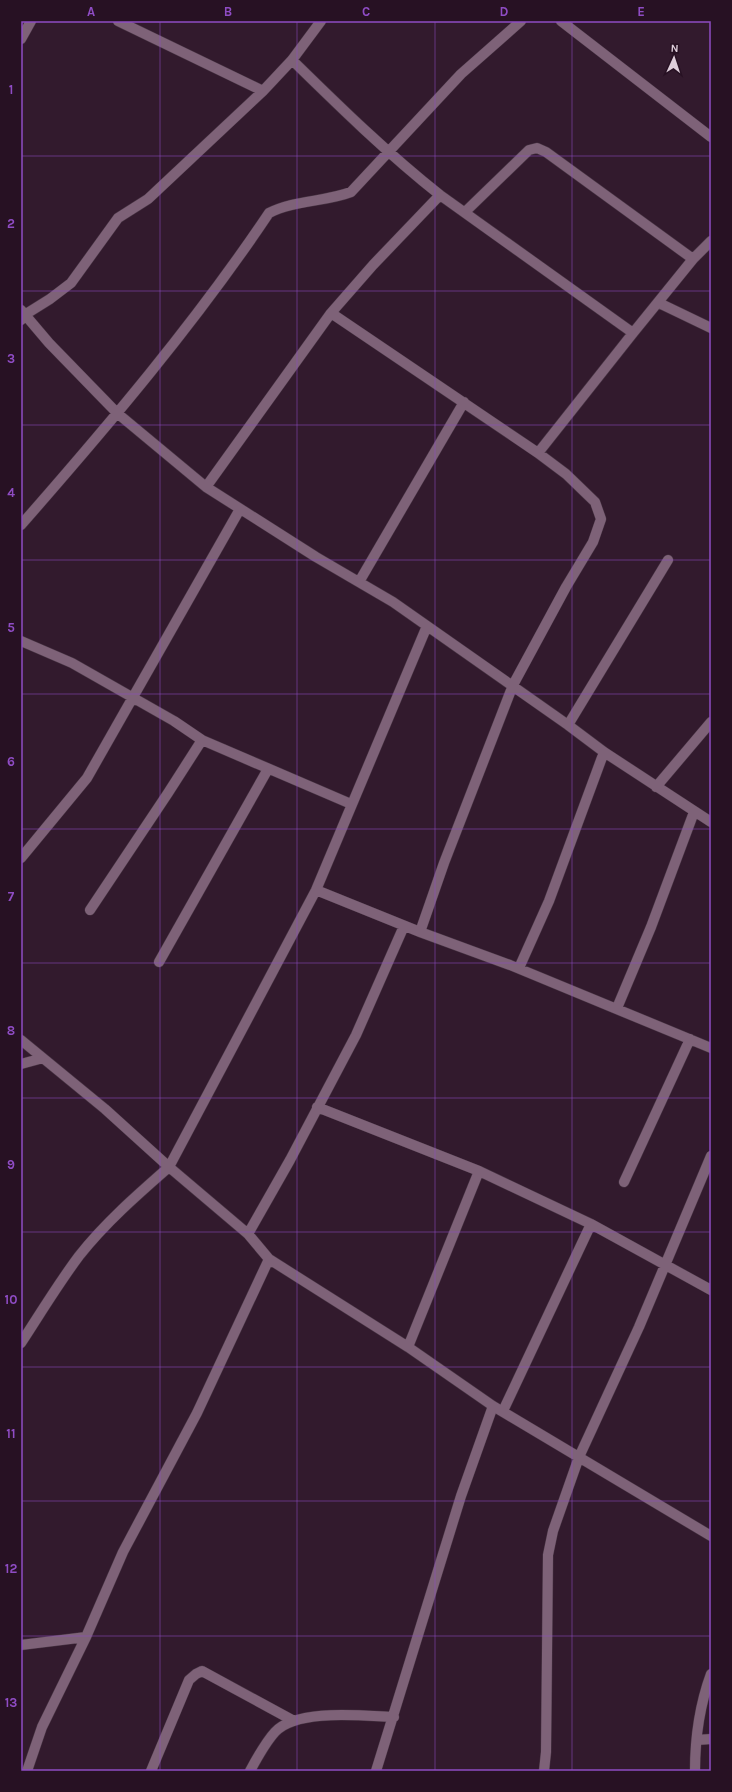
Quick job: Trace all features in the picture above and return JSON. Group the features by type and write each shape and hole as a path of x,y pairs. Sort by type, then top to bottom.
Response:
{"street":[{"path":"21,39 31,21"},
{"path":"118,21 263,91"},
{"path":"321,21 292,60 263,91 148,199 118,218 71,283 50,299 23,315 117,413 206,487 393,602 513,685 604,752 711,822"},
{"path":"21,525 117,413 208,299 269,214 282,207 341,196 351,192 461,74 521,21"},
{"path":"561,21 711,137"},
{"path":"292,60 388,152 440,195 633,333"},
{"path":"465,212 529,150 537,148 546,152 693,259"},
{"path":"206,487 331,313 373,265 440,195"},
{"path":"538,453 693,259 711,241"},
{"path":"659,303 711,328"},
{"path":"331,313 464,402 566,474 595,502 601,519 593,542 566,587 513,685 447,856 420,932"},
{"path":"359,582 464,402"},
{"path":"21,858 87,778 240,509"},
{"path":"568,725 668,560"},
{"path":"21,1343 80,1255 130,1201 169,1167 316,890 427,626"},
{"path":"21,641 72,663 133,697 202,740 352,804"},
{"path":"656,787 711,722"},
{"path":"90,910 168,794 202,740"},
{"path":"519,968 549,901 604,752"},
{"path":"159,962 268,769"},
{"path":"617,1008 651,927 694,812"},
{"path":"316,890 404,926 519,968 711,1048"},
{"path":"248,1234 356,1035 404,926"},
{"path":"624,1182 690,1039"},
{"path":"21,1040 105,1109 169,1167 248,1234 270,1259 408,1347 493,1406 711,1536"},
{"path":"21,1064 43,1058"},
{"path":"317,1107 479,1171 591,1224 711,1290"},
{"path":"544,1771 546,1752 548,1555 553,1531 579,1457 639,1327 664,1263 711,1156"},
{"path":"408,1347 479,1171"},
{"path":"503,1411 591,1224"},
{"path":"27,1771 42,1727 86,1636 123,1552 197,1413 270,1259"},
{"path":"376,1771 394,1717 461,1496 493,1406"},
{"path":"21,1645 86,1636"},
{"path":"151,1771 189,1680 202,1671 294,1721"},
{"path":"695,1771 697,1740 702,1705 711,1674"},
{"path":"250,1771 276,1730 294,1721 313,1716 336,1714 394,1717"},
{"path":"697,1740 711,1739"}]}
